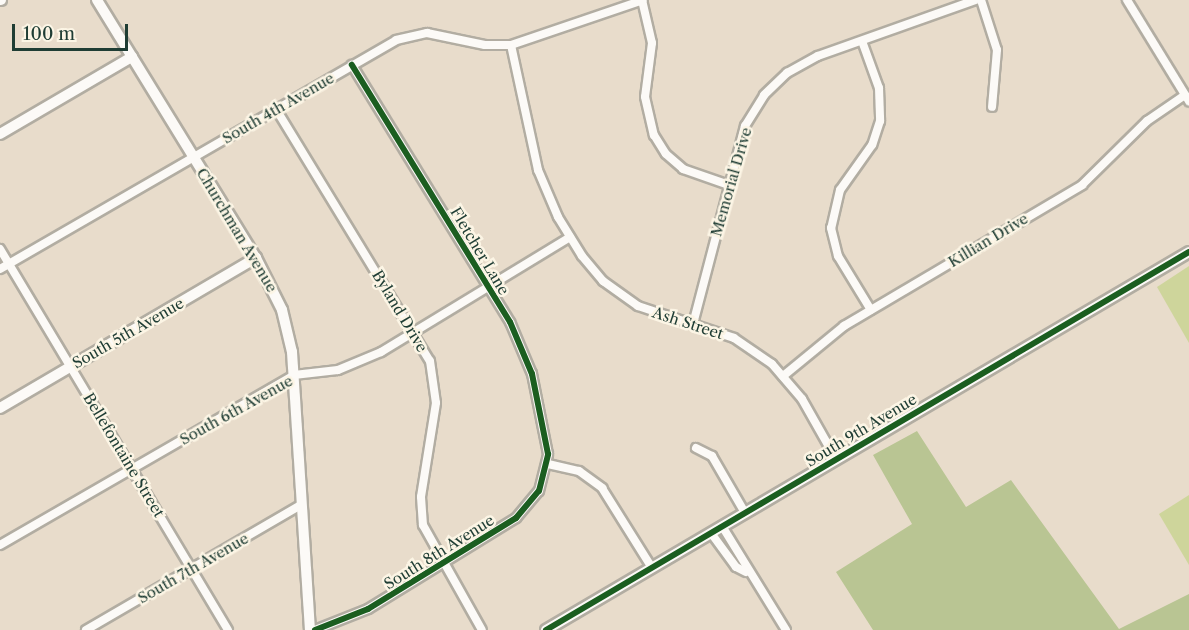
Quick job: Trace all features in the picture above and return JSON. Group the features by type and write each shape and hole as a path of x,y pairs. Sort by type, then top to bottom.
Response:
{"street":[{"name":"Churchman Avenue","path":"97,0 256,258 285,316 294,375 310,630"},
{"path":"642,0 651,43 646,108 654,135 666,153 683,169 729,185"},
{"name":"South 4th Avenue","path":"0,269 396,40 420,33 484,45 511,45 642,0"},
{"name":"Memorial Drive","path":"693,324 746,126 764,95 795,68 975,0"},
{"path":"981,0 997,50 992,107"},
{"path":"1127,0 1187,98"},
{"path":"862,41 879,88 881,118 872,145 840,190 831,228 838,256 871,310"},
{"name":"Ash Street","path":"511,45 533,157 548,197 570,237 596,273 617,292 645,309 693,324 753,349 783,376 802,399 836,459"},
{"path":"0,134 132,57"},
{"name":"Fletcher Lane","path":"352,65 510,322 532,374 548,446 548,464"},
{"name":"Killian Drive","path":"783,376 820,343 871,310 1082,185 1146,121 1187,98"},
{"name":"Byland Drive","path":"276,109 430,361 436,392 421,511 426,535 482,630"},
{"name":"South 6th Avenue","path":"0,545 294,375 352,366 414,332 570,237"},
{"name":"Bellefontaine Street","path":"0,249 228,630"},
{"name":"South 9th Avenue","path":"546,630 1189,252"},
{"name":"South 5th Avenue","path":"0,408 256,258"},
{"path":"696,448 711,456 745,513"},
{"path":"548,464 579,471 602,488 652,568"},
{"name":"South 8th Avenue","path":"315,630 368,609 524,511 539,491 548,464"},
{"name":"South 7th Avenue","path":"86,630 301,505"},
{"path":"722,526 748,572 786,630"},
{"path":"711,533 736,567 748,572"}],"green space":[{"path":"1189,266 1189,343 1157,287"},
{"path":"917,431 966,507 1011,480 1119,629 1189,594 1189,630 873,630 836,572 912,524 873,455"},
{"path":"1189,495 1189,565 1159,514"}],"cycle path":[{"path":"315,630 368,609 516,518 539,491 548,454 532,374 510,322 352,65"},
{"path":"546,630 1189,252"}]}
